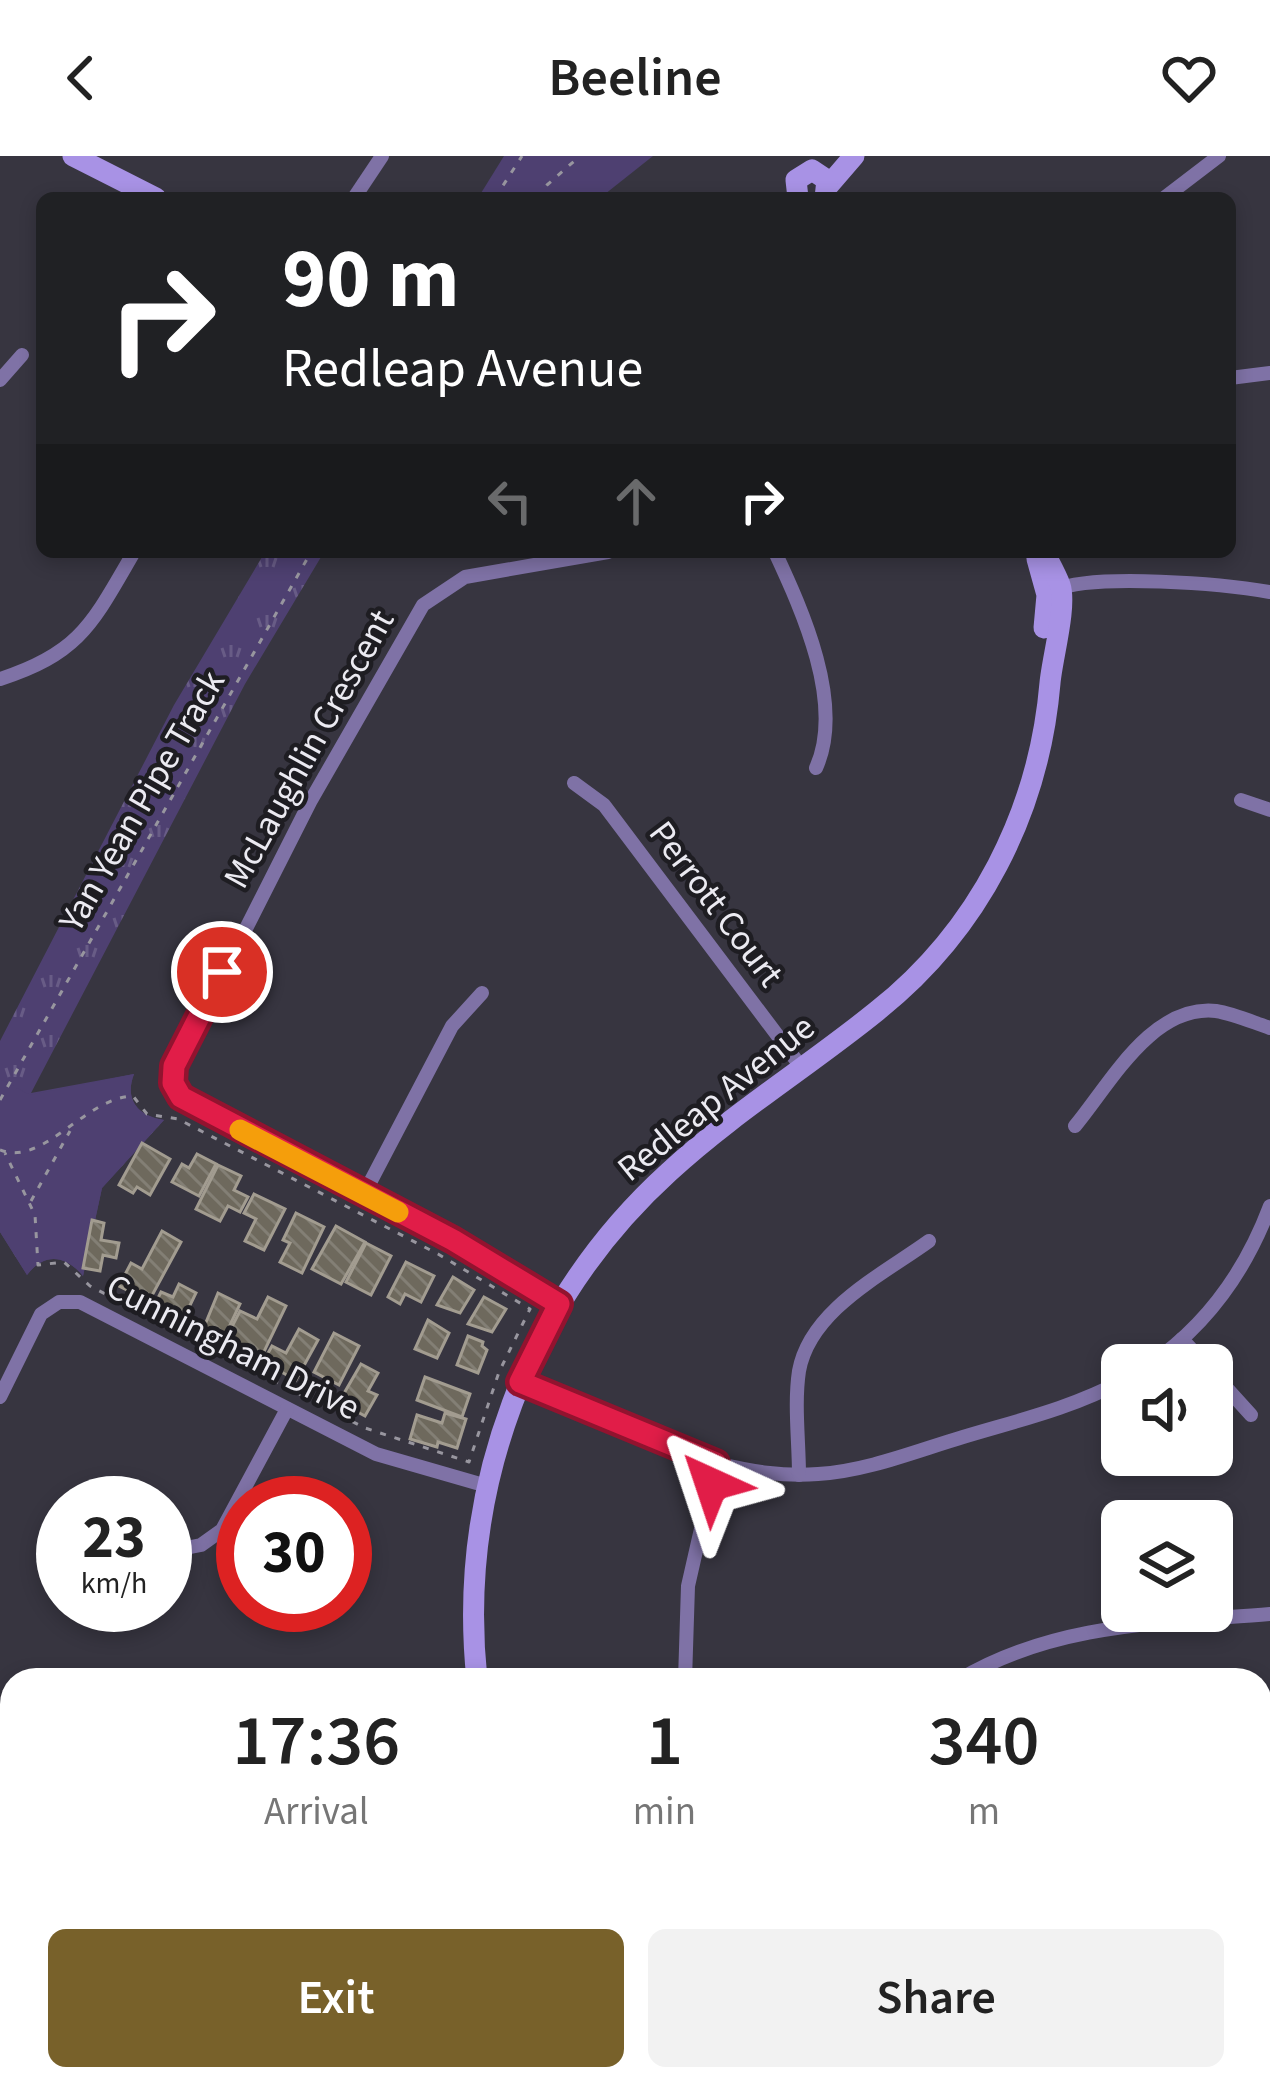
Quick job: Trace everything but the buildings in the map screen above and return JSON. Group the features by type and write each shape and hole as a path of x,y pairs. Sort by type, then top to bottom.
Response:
{"street":[{"path":"74,156 144,192"},
{"path":"358,192 382,156"},
{"path":"826,189 841,156"},
{"path":"826,189 854,156"},
{"path":"1172,192 1219,156"},
{"path":"793,192 802,172 826,189"},
{"path":"0,380 22,355"},
{"path":"1236,378 1270,373"},
{"path":"0,680 48,662 78,639 130,558"},
{"name":"McLaughlin Crescent","path":"559,1304 469,1248 186,1102 173,1083 174,1066 310,802 423,605 465,577 574,558"},
{"path":"778,558 815,642 824,729 816,768"},
{"name":"Redleap Avenue","path":"477,1668 475,1570 487,1486 520,1382 559,1304 611,1232 668,1173 903,990 944,946 987,886 1020,819 1042,744 1051,670 1045,638 1056,592 1042,558"},
{"path":"1056,592 1116,584 1180,583 1270,592"},
{"name":"Perrott Court","path":"574,783 604,805 802,1068"},
{"path":"1241,800 1270,810"},
{"path":"364,1195 452,1026 482,993"},
{"path":"1075,1126 1141,1045 1170,1020 1214,1011 1270,1028"},
{"path":"1176,1344 1236,1276 1270,1206"},
{"path":"799,1475 798,1382 811,1338 828,1316 929,1241"},
{"name":"Cunningham Drive","path":"0,1397 41,1314 50,1306 70,1301 85,1304 376,1454 487,1486"},
{"path":"1183,1339 1187,1344"},
{"path":"520,1382 716,1463 799,1475 885,1461 1101,1392"},
{"path":"1233,1395 1251,1415"},
{"path":"192,1547 222,1529 287,1409"},
{"path":"685,1668 688,1586 716,1463"},
{"path":"982,1668 1069,1635 1270,1614"}],"path":[{"path":"499,192 522,156"},
{"path":"542,192 580,156"},
{"name":"Yan Yean Pipe Track","path":"0,1099 308,558"},
{"path":"30,1202 71,1128 91,1108 133,1096 147,1114 178,1119 438,1254 530,1309 499,1372 469,1462 364,1428 90,1286 64,1262 38,1265 35,1215 2,1152 22,1152 71,1128"}],"green space":[{"path":"504,156 653,156 608,192 482,192"},
{"path":"261,558 320,558 245,684 31,1093 134,1074 132,1099 140,1111 164,1120 102,1188 83,1276 55,1259 41,1262 27,1275 0,1232 0,1041 174,705"},
{"path":"134,1074 132,1099 140,1111 164,1120 102,1188 83,1276 55,1259 41,1262 27,1275 0,1232 0,1079 30,1095"}],"slow traffic":[{"path":"240,1130 398,1212"}],"route":[{"path":"222,972 174,1066 173,1083 181,1097 453,1240 559,1304 520,1382 716,1463 711,1484"}]}
